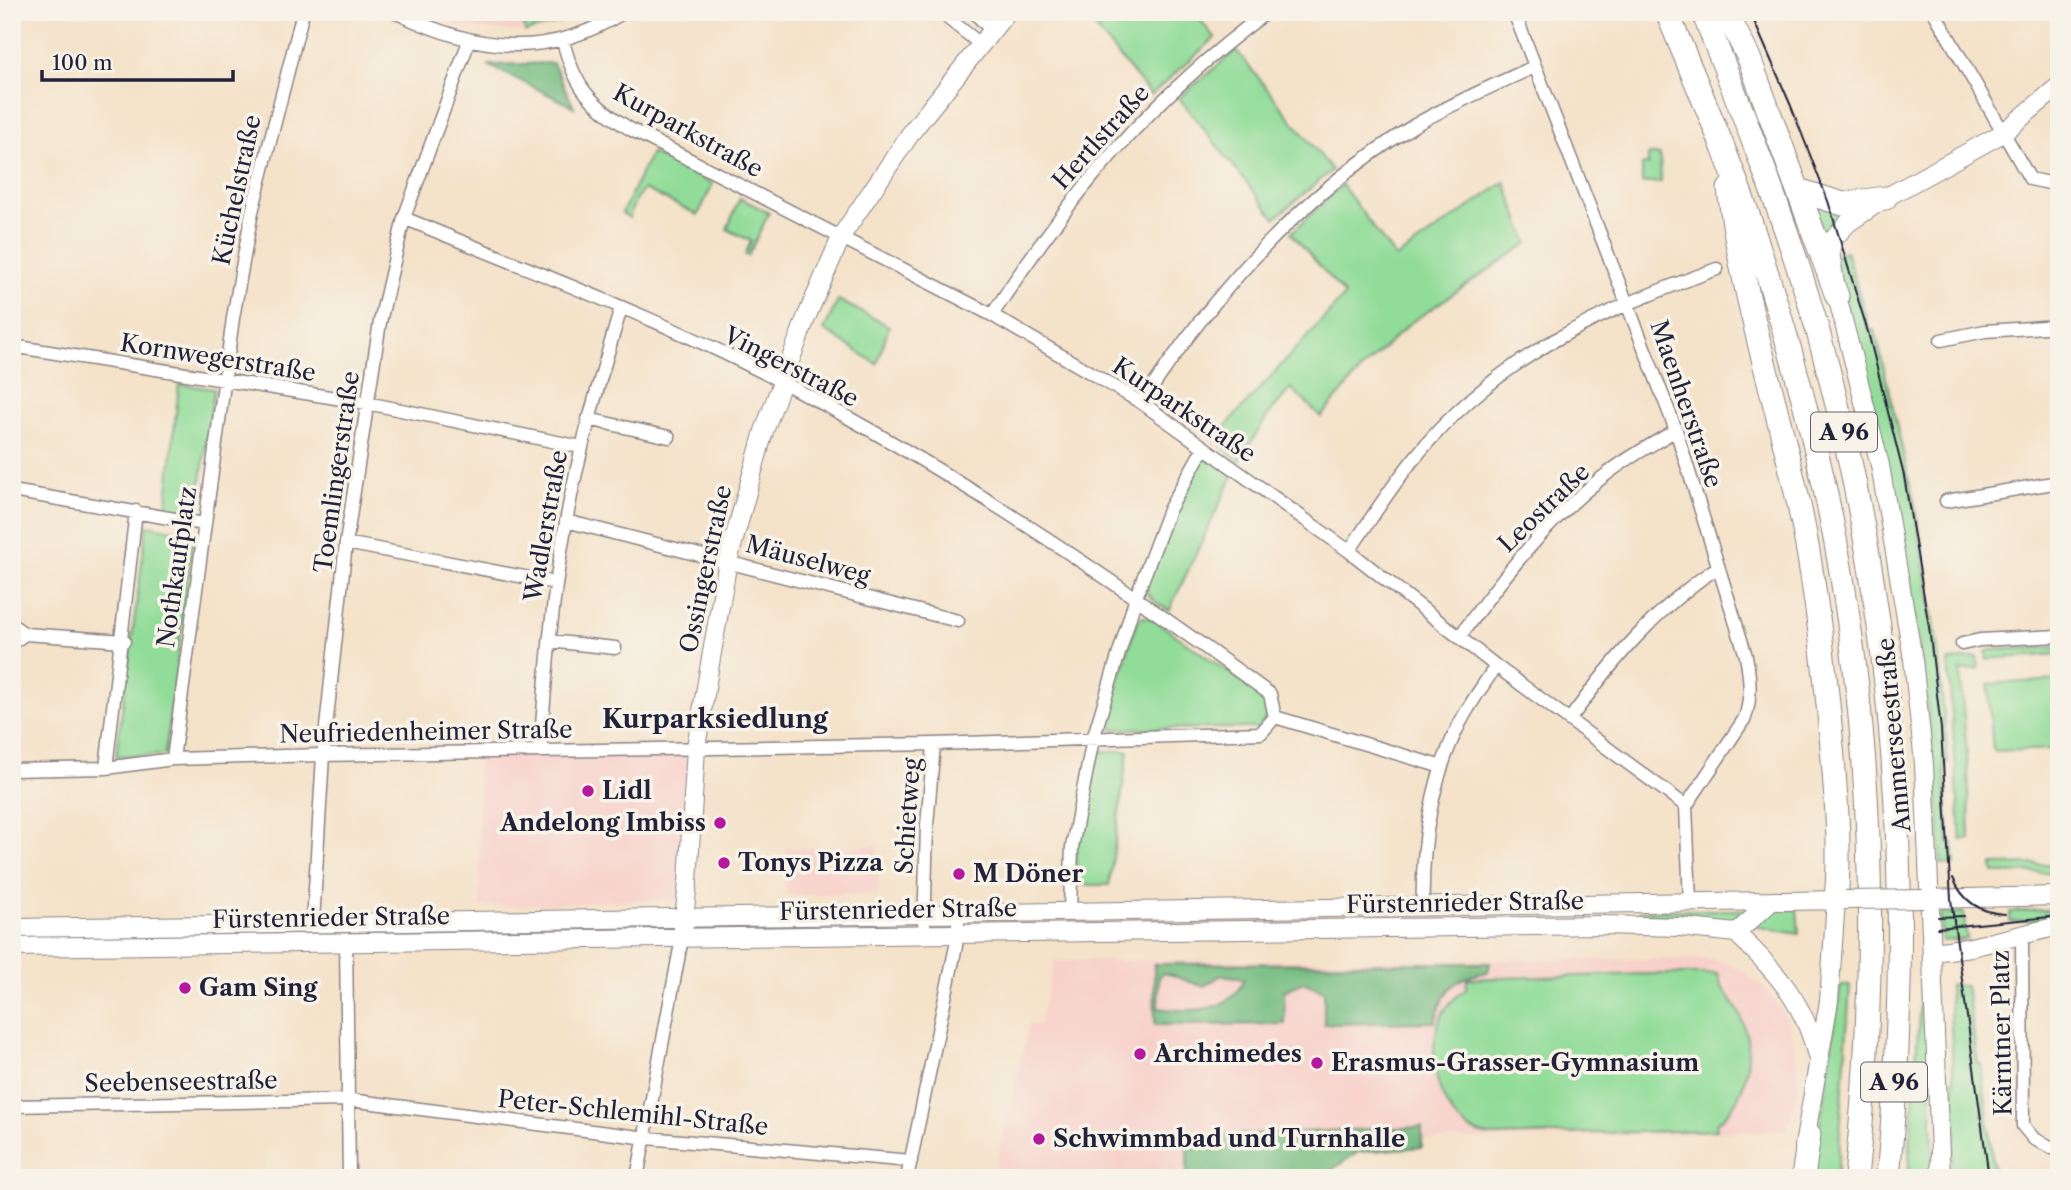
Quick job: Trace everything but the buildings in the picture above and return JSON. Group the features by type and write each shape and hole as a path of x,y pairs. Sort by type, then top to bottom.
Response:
{"highway":[{"name":"A 96","path":"1667,12 1755,233 1809,426 1829,509 1851,646 1866,801 1870,986 1856,1178"},
{"name":"A 96","path":"1703,12 1778,209 1816,326 1841,420 1868,550 1890,699 1900,871 1900,986 1888,1178"},
{"path":"1726,12 1749,58 1801,191 1837,296"},
{"path":"1724,154 1736,253 1799,507 1815,605 1828,700 1837,809 1840,900"},
{"path":"1801,191 1843,204 1885,198"},
{"path":"1803,1178 1808,1135"}],"main road":[{"name":"Ossingerstraße","path":"683,927 696,747 728,561 761,443 782,382 842,235 913,130 1007,12"},
{"path":"1885,198 2003,132 2059,86"},
{"name":"Ammerseestraße","path":"1885,198 1848,223 1833,239 1830,265 1877,453 1902,581 1924,764 1927,899 1933,952 1941,1178"},
{"name":"Fürstenrieder Straße","path":"12,947 346,943 959,912 2059,896"},
{"path":"1793,1178 1808,1135 1829,1001 1840,900"},
{"path":"1772,901 1736,933 1793,993 1809,1026 1819,1066"},
{"name":"Fürstenrieder Straße","path":"12,928 313,922 957,934 1601,925 1680,926 1736,933"},
{"path":"1933,952 2022,936 2059,926"}],"street":[{"name":"Küchelstraße","path":"225,380 252,212 303,12"},
{"path":"395,12 431,30 469,41 526,46 563,41 599,28 624,12"},
{"path":"940,12 985,37"},
{"path":"974,12 985,37"},
{"name":"Hertlstraße","path":"992,315 1061,213 1125,137 1210,55 1267,12"},
{"name":"Maenherstraße","path":"1514,12 1676,430 1746,656 1750,702 1738,732 1686,806"},
{"path":"1934,12 2030,178 2059,185"},
{"name":"Toemlingerstraße","path":"313,922 323,755 346,543 380,322 404,218 469,41"},
{"name":"Kurparkstraße","path":"563,41 569,67 582,91 602,111 630,129 842,235 992,315 1142,403 1349,551 1496,666 1686,806"},
{"path":"1142,403 1197,324 1250,262 1330,185 1413,126 1534,67"},
{"name":"Vingerstraße","path":"404,218 621,308 782,382 1005,509 1136,597 1270,694 1275,717"},
{"path":"1349,551 1417,455 1476,395 1518,362 1560,335 1628,301 1717,269"},
{"name":"Wadlerstraße","path":"540,751 549,641 566,521 588,419 621,308"},
{"path":"1941,340 1985,331 2059,326"},
{"name":"Kornwegerstraße","path":"12,346 367,403 581,447"},
{"name":"Nothkaufplatz","path":"173,759 225,380"},
{"path":"588,419 669,437"},
{"name":"Leostraße","path":"1460,636 1498,583 1547,527 1612,470 1676,430"},
{"path":"1070,911 1072,846 1093,739 1136,597 1169,510 1204,447"},
{"path":"1947,501 2059,482"},
{"path":"12,491 204,524"},
{"name":"Nothkaufplatz","path":"106,768 124,641 136,511"},
{"name":"Mäuselweg","path":"566,521 958,621"},
{"path":"346,543 556,583"},
{"path":"1570,719 1613,660 1637,633 1681,592 1718,568"},
{"path":"12,625 25,634 124,641"},
{"path":"12,643 25,634"},
{"path":"1962,644 1980,640 2059,636"},
{"path":"549,641 615,648"},
{"path":"1423,906 1427,831 1442,767 1461,721 1496,666"},
{"path":"1275,717 1442,767"},
{"name":"Neufriedenheimer Straße","path":"12,770 106,768 173,759 934,744 1261,733 1275,717"},
{"name":"Schietweg","path":"924,934 923,913 934,744"},
{"path":"1686,806 1690,902"},
{"path":"907,1178 957,934 959,912"},
{"path":"637,1178 683,927"},
{"name":"Kärntner Platz","path":"2022,936 2023,1126 2029,1136 2059,1151"},
{"path":"346,943 349,1178"},
{"name":"Peter-Schlemihl-Straße","path":"350,1100 646,1138 911,1161"},
{"name":"Seebenseestraße","path":"12,1106 350,1100"}],"shaded area":[{"path":"431,12 524,12 525,32 458,26"},
{"path":"690,750 681,899 480,907 478,754"},
{"path":"877,846 879,893 787,895 786,848"},
{"path":"1713,959 1738,968 1765,988 1783,1012 1793,1035 1799,1089 1787,1130 1362,1142 1312,1178 993,1178 1029,1024 1039,1025 1055,961"}],"green space":[{"path":"524,12 589,12 589,15 525,32"},
{"path":"1082,12 1194,12 1215,38 1151,95"},
{"path":"1236,50 1332,170 1275,218 1179,98"},
{"path":"553,63 574,107 488,65"},
{"path":"651,153 713,184 698,215 644,189 635,200 629,218 622,213"},
{"path":"1648,155 1660,155 1661,182 1642,183 1642,165 1648,165"},
{"path":"1505,182 1528,243 1409,324 1362,369 1321,417 1291,388 1268,415 1239,462 1214,439 1345,295 1291,233 1342,185 1396,258"},
{"path":"740,198 769,213 748,256 745,255 751,241 727,229"},
{"path":"1812,202 1838,207 1843,222 1825,239"},
{"path":"1846,251 1870,331 1875,330 1916,510 1938,650 1948,762 1944,763 1949,843 1953,843 1955,865 1941,864 1937,782 1934,782 1920,650 1910,586 1870,393 1835,266 1835,255"},
{"path":"838,300 889,326 877,364 824,330"},
{"path":"179,384 214,389 196,515 166,510"},
{"path":"1208,456 1234,473 1169,611 1149,596 1146,589 1147,579 1159,544 1179,503 1203,458"},
{"path":"147,525 194,534 165,755 116,756"},
{"path":"1142,617 1151,618 1264,697 1267,717 1258,728 1108,729 1107,718 1136,624"},
{"path":"2059,647 2059,654 1987,659 1986,652 1991,650"},
{"path":"1977,657 1979,669 1960,671 1968,768 1970,839 1961,840 1948,661"},
{"path":"2059,680 2059,749 1993,751 1988,684"},
{"path":"1128,751 1109,885 1078,885 1074,882 1077,847 1093,759 1098,753"},
{"path":"2059,864 2059,872 1994,873 1993,865"},
{"path":"1797,909 1799,934 1696,916 1640,917 1640,911"},
{"path":"2059,909 2059,919 2010,922 2010,912"},
{"path":"1963,912 1967,939 1942,941 1940,914"},
{"path":"1490,963 1488,972 1458,981 1446,993 1435,1022 1324,1024 1324,991 1303,982 1284,991 1285,1024 1155,1025 1154,964","holes":["1163,973 1204,986 1222,975 1244,978 1230,998 1208,1008 1158,1008 1159,977"]},
{"path":"1718,974 1722,986 1741,1017 1748,1045 1746,1074 1742,1089 1727,1113 1716,1123 1716,1130 1490,1136 1473,1131 1459,1121 1448,1106 1435,1070 1436,1033 1445,1009 1466,989 1467,979"},
{"path":"1927,984 1934,1178 1908,1178 1921,985"},
{"path":"1841,985 1850,986 1837,1178 1812,1178"},
{"path":"1949,985 1966,985 1978,1064 1981,1064 1995,1178 1950,1178 1956,1133"},
{"path":"1422,1127 1422,1147 1358,1152 1320,1178 1187,1178 1188,1137"}],"tram line":[{"path":"1750,12 1828,201 1868,332 1904,476 1929,627 1941,729 1951,899 1989,1178"},
{"path":"1953,878 1962,894 1973,905 2005,914"},
{"path":"1938,917 1964,916"},
{"path":"1937,928 2059,916"}],"place":[{"name":"Lidl","path":"588,791"},
{"name":"Andelong Imbiss","path":"720,823"},
{"name":"Tonys Pizza","path":"724,863"},
{"name":"M Döner","path":"959,874"},
{"name":"Gam Sing","path":"185,988"},
{"name":"Archimedes","path":"1140,1054"},
{"name":"Erasmus-Grasser-Gymnasium","path":"1317,1063"},
{"name":"Schwimmbad und Turnhalle","path":"1039,1139"}],"district":[{"name":"Kurparksiedlung","path":"715,719"}]}
